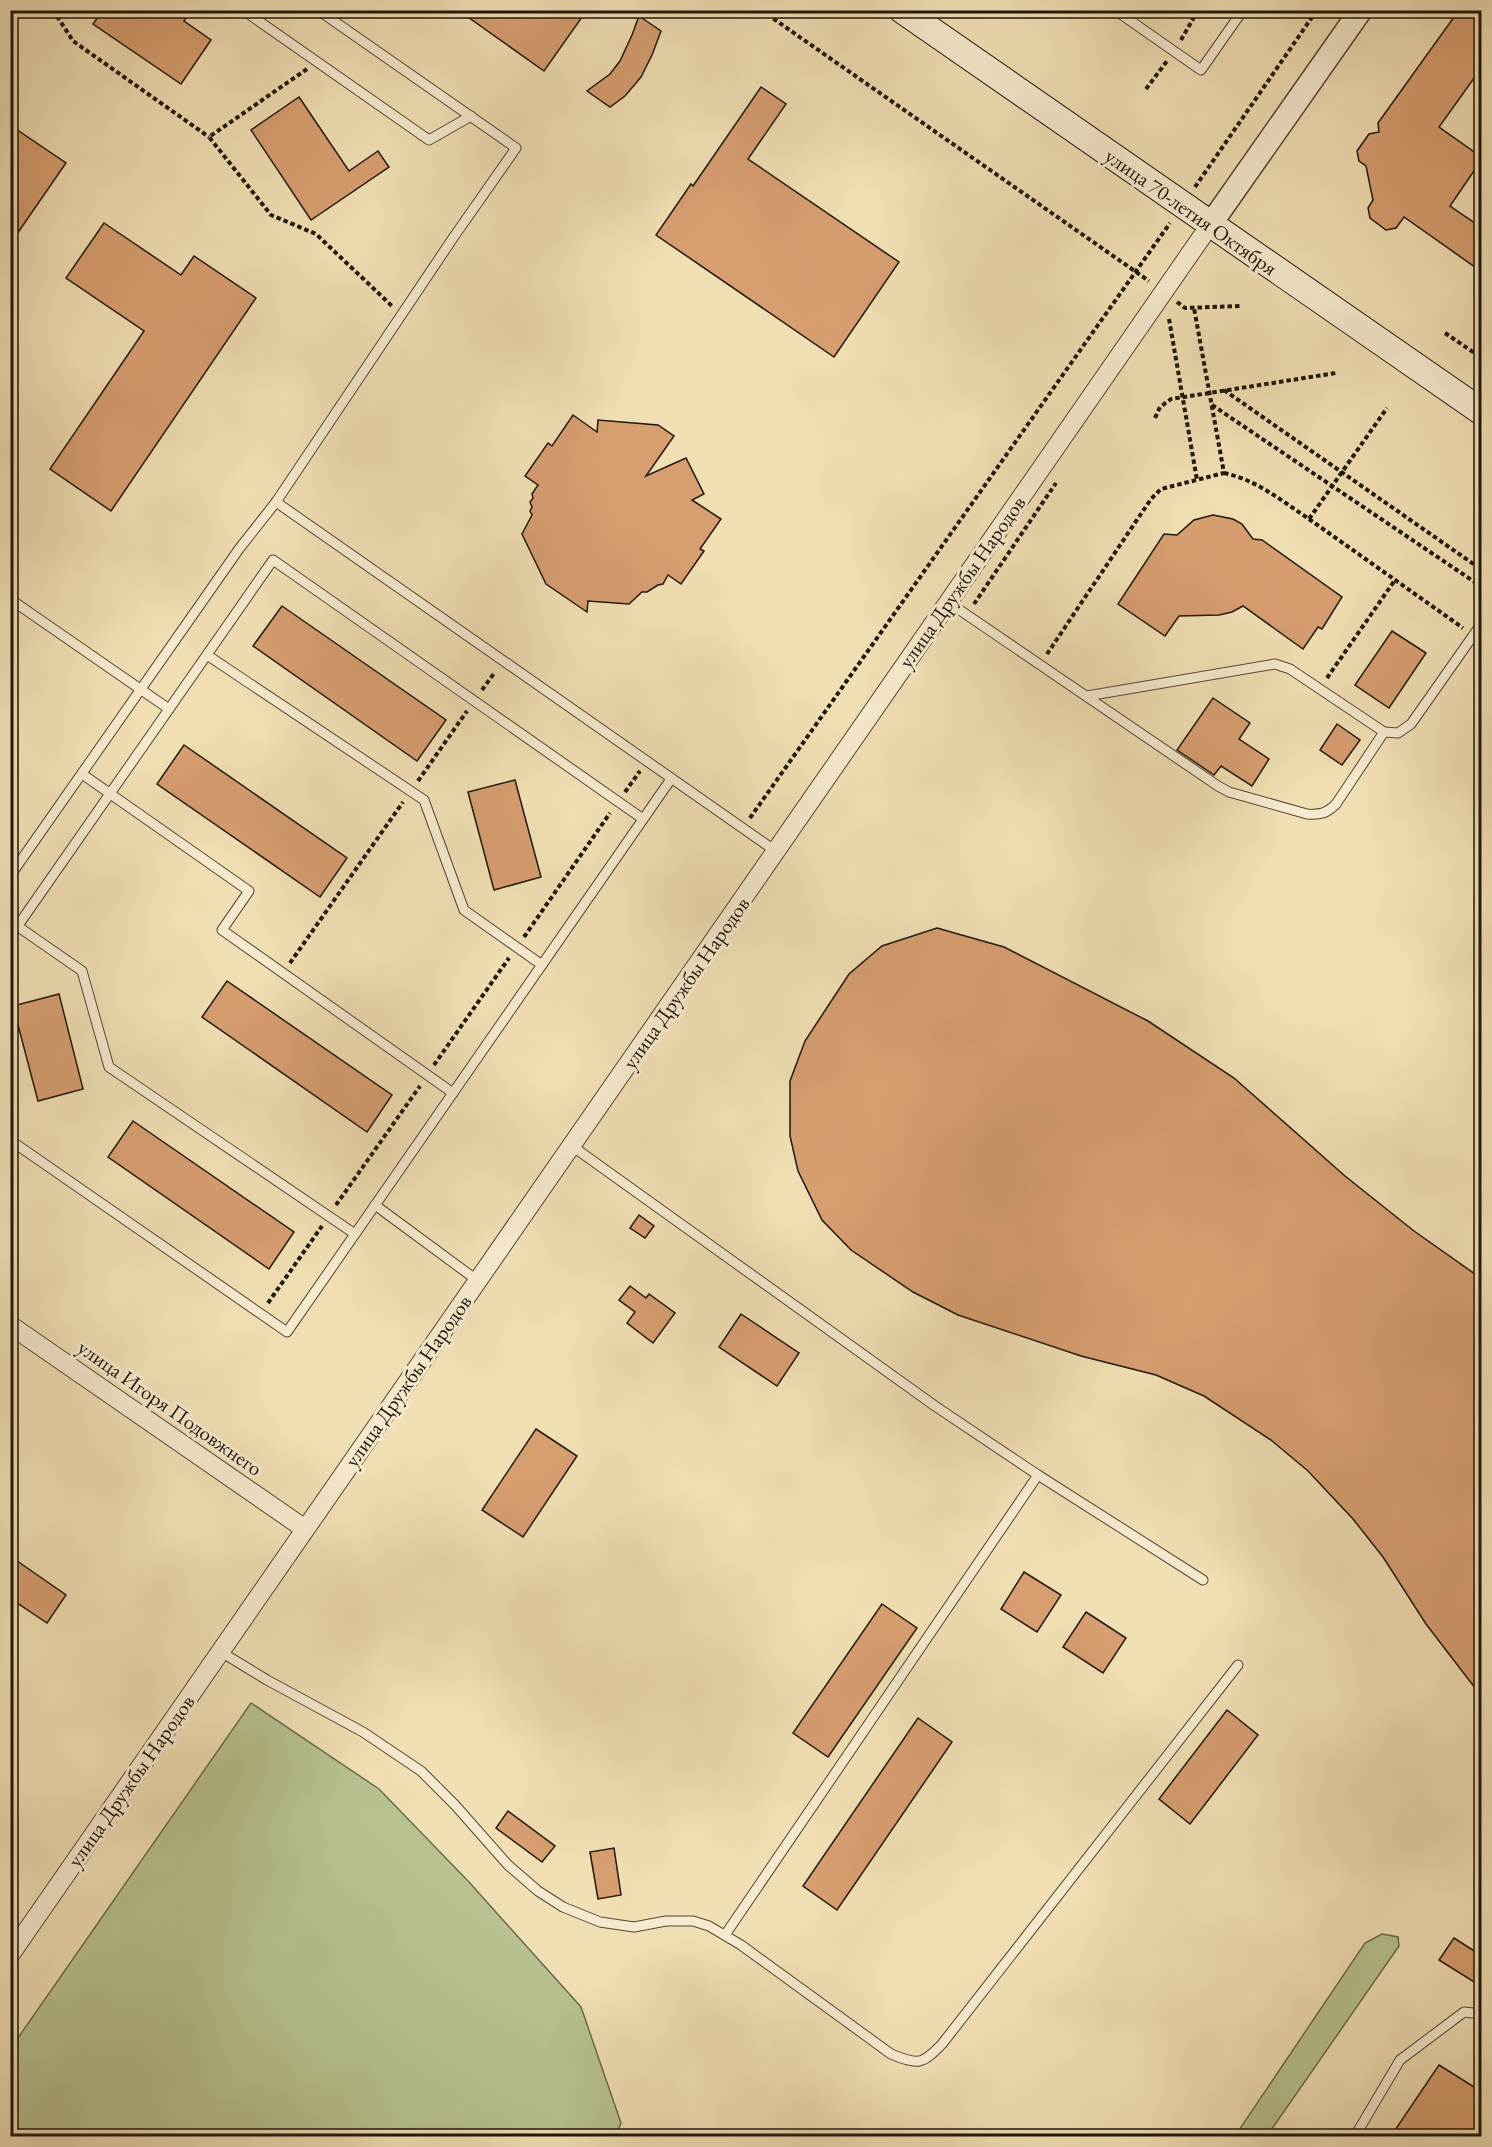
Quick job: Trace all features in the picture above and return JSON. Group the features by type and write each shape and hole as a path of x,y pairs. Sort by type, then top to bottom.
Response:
{"main road":[{"name":"улица 70-летия Октября","path":"902,10 1482,412"}],"street":[{"name":"улица Дружбы Народов","path":"10,1955 1361,10"},
{"name":"улица Игоря Подовжнего","path":"10,1325 305,1529"}],"lane":[{"path":"243,10 429,140 471,116"},
{"path":"10,876 239,549 276,502 516,148 318,10"},
{"path":"1115,10 1201,70 1243,10"},
{"path":"276,502 777,852"},
{"path":"10,937 14,924 110,794 273,560 643,819"},
{"path":"10,600 169,709"},
{"path":"948,602 1229,792 1307,814 1320,815 1329,811 1336,804 1384,732"},
{"path":"1087,696 1267,664 1282,665 1384,732 1398,733 1411,724 1482,623"},
{"path":"207,655 424,800 464,909 542,965"},
{"path":"82,774 249,891 222,930 453,1093"},
{"path":"10,1140 287,1332 671,778"},
{"path":"14,924 82,970 109,1067 355,1234"},
{"path":"572,1146 829,1331 1038,1475 1203,1580"},
{"path":"375,1205 478,1281"},
{"path":"725,1935 1038,1475"},
{"path":"221,1652 267,1680 363,1732 421,1771 455,1805 508,1865 538,1891 563,1907 600,1922 634,1927 666,1921 693,1921 710,1926 891,2054 910,2062 928,2059 950,2035 1238,1665"},
{"path":"1355,2136 1401,2060 1464,2012 1482,2014"}],"path":[{"path":"53,10 73,41 209,137 271,215 316,234 401,315"},
{"path":"761,10 1185,308 1240,306"},
{"path":"743,828 1136,272 1317,10"},
{"path":"209,137 317,62"},
{"path":"1194,308 1224,473"},
{"path":"1169,319 1197,480"},
{"path":"1445,333 1482,358"},
{"path":"1155,418 1160,407 1172,399 1336,373"},
{"path":"1224,390 1482,570"},
{"path":"1212,405 1482,587"},
{"path":"1309,519 1387,408"},
{"path":"1040,664 1151,499 1161,489 1224,473 1254,483 1473,635"},
{"path":"1319,689 1395,580"},
{"path":"283,973 502,661"},
{"path":"260,1314 646,761"}],"green space":[{"path":"251,1703 379,1789 469,1882 581,2007 621,2123 616,2136 11,2136 11,2048"},
{"path":"1382,1934 1398,1937 1399,1946 1267,2136 1235,2136 1365,1943"}],"building":[{"path":"103,10 191,10 184,21 211,40 181,84 93,24"},
{"path":"458,10 587,10 544,71"},
{"path":"1459,10 1482,10 1482,67 1439,127 1477,154 1478,165 1450,206 1482,228 1482,272 1404,217 1396,228 1386,230 1370,218 1368,208 1373,200 1366,166 1359,161 1357,151 1369,134 1379,132 1378,123"},
{"path":"639,16 661,31 641,77 625,96 610,107 587,91 610,74 620,61"},
{"path":"761,87 786,104 748,159 899,262 834,357 656,235 691,184 693,186"},
{"path":"299,97 349,171 378,151 389,167 311,220 251,130"},
{"path":"10,125 66,163 10,244"},
{"path":"104,223 181,275 194,256 256,298 111,511 50,469 144,331 66,278"},
{"path":"573,415 597,432 598,420 658,425 674,436 646,476 686,458 704,494 692,500 721,519 700,549 704,551 681,584 668,575 663,584 642,592 629,604 588,601 587,612 546,584 522,534 532,515 530,502 538,485 525,476 548,443 552,446"},
{"path":"1213,515 1233,519 1242,524 1253,539 1262,540 1342,597 1322,629 1318,627 1303,649 1243,606 1219,615 1179,616 1165,636 1118,604 1164,534 1177,535 1194,520"},
{"path":"282,606 446,720 417,761 253,646"},
{"path":"1392,631 1426,653 1389,708 1355,685"},
{"path":"1213,698 1250,723 1239,739 1269,759 1252,786 1221,766 1214,775 1177,750"},
{"path":"1337,724 1360,740 1342,765 1320,750"},
{"path":"184,745 347,858 320,897 157,784"},
{"path":"515,780 541,877 494,890 468,792"},
{"path":"937,928 1004,947 1148,1021 1234,1078 1345,1176 1414,1231 1482,1279 1482,1697 1426,1624 1383,1557 1353,1519 1308,1471 1271,1440 1204,1396 1156,1375 1081,1356 958,1315 913,1292 851,1250 822,1220 798,1171 790,1136 790,1081 805,1041 849,974 882,946"},
{"path":"227,981 392,1095 367,1132 202,1017"},
{"path":"59,994 83,1089 38,1101 13,1006"},
{"path":"133,1121 294,1232 269,1269 108,1157"},
{"path":"639,1215 654,1226 645,1238 630,1228"},
{"path":"630,1286 646,1298 649,1294 675,1313 653,1343 627,1323 635,1312 619,1300"},
{"path":"741,1314 799,1353 777,1386 719,1347"},
{"path":"536,1429 577,1456 523,1537 482,1510"},
{"path":"10,1556 66,1595 47,1623 10,1598"},
{"path":"1024,1572 1061,1595 1037,1632 1001,1609"},
{"path":"882,1604 917,1628 828,1757 793,1733"},
{"path":"1086,1612 1126,1638 1103,1673 1063,1647"},
{"path":"1227,1710 1258,1735 1190,1824 1159,1799"},
{"path":"918,1718 952,1742 837,1910 803,1886"},
{"path":"508,1811 555,1846 542,1862 496,1828"},
{"path":"614,1848 621,1895 598,1899 590,1852"},
{"path":"1454,1938 1482,1956 1482,1987 1439,1960"},
{"path":"1439,2065 1482,2092 1482,2136 1391,2136"}]}
